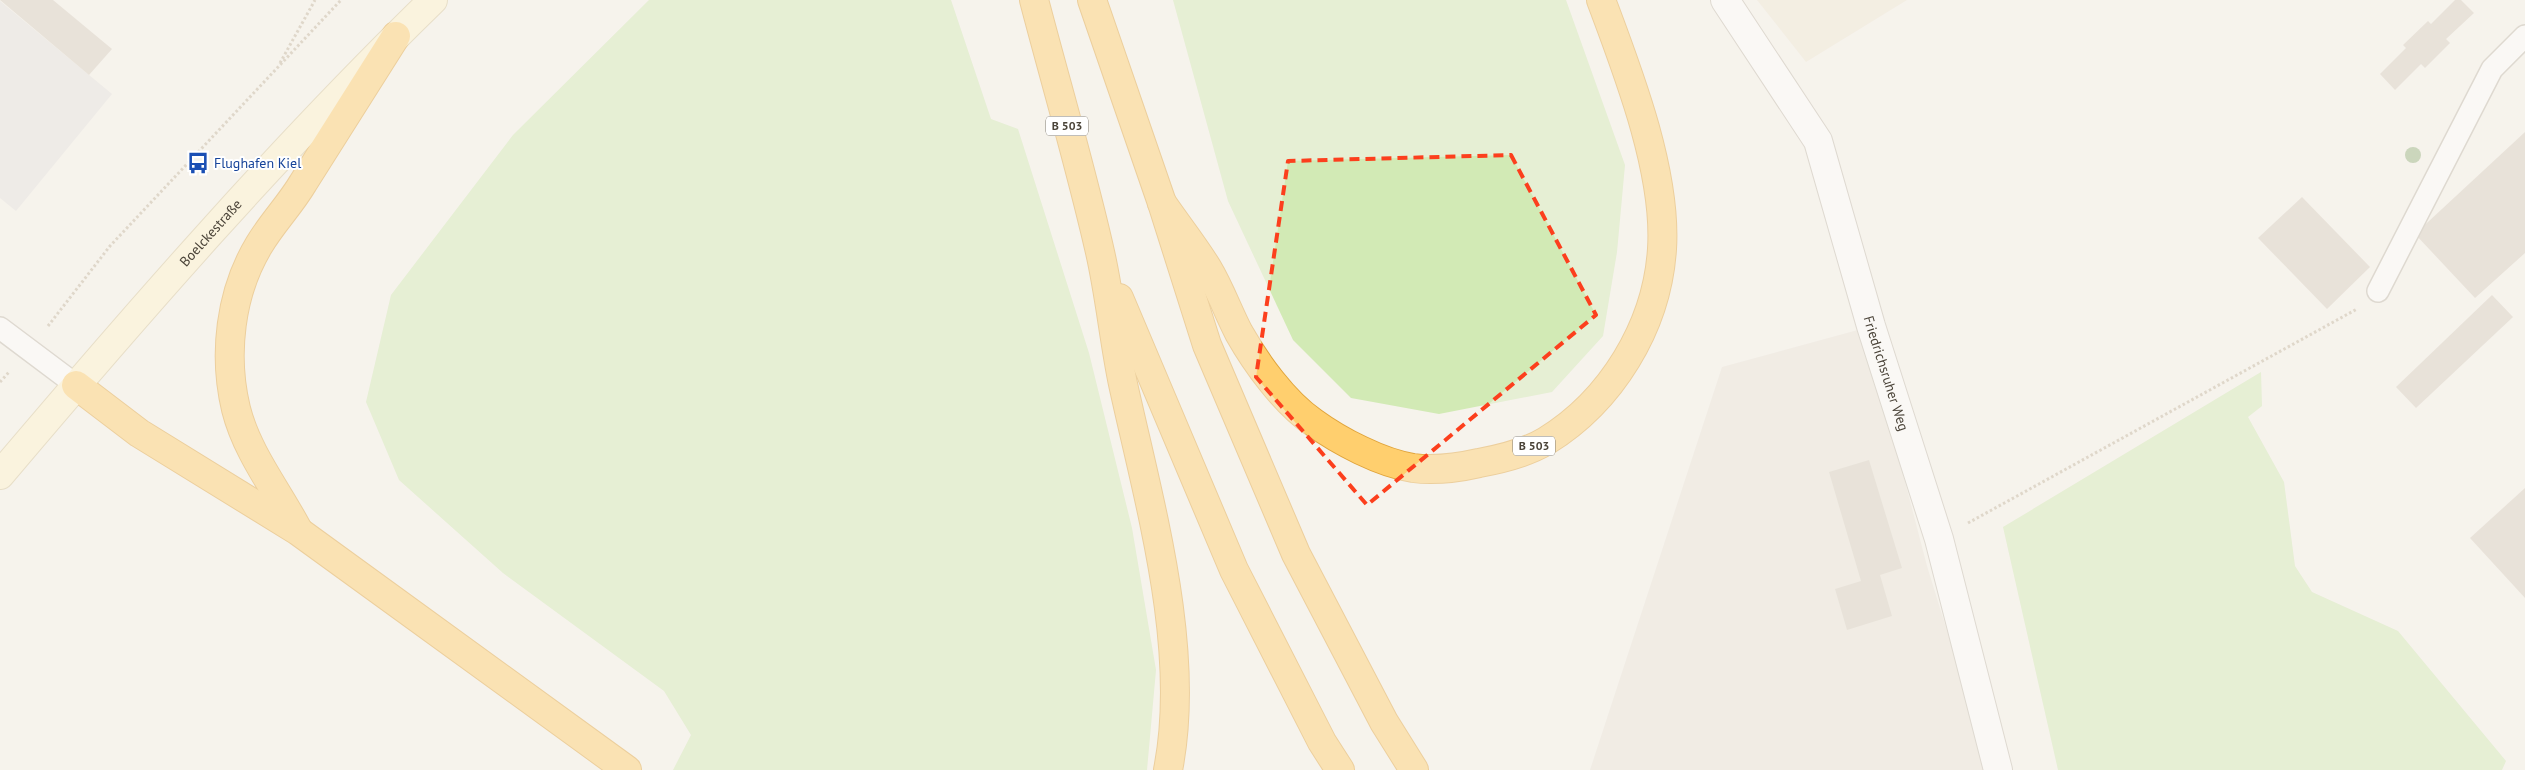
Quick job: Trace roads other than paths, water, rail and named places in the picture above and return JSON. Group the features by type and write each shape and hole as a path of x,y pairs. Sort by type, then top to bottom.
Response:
{"highway":[{"name":"B 503","path":"1034,0 1100,253 1234,570 1322,742 1340,770"},
{"name":"B 503","path":"1092,0 1162,203 1207,345 1296,554 1384,722 1414,770"},
{"name":"B 503","path":"1162,203 1208,270 1240,334 1272,381 1311,421 1360,451 1412,468 1452,469 1504,458 1544,442 1583,414 1620,371 1643,327 1656,288 1662,249 1660,201 1649,146 1630,77 1601,0"},
{"path":"298,531 247,442 237,410 230,377 230,343 234,308 243,279 258,247 301,186 396,36"},
{"path":"1100,253 1120,370 1158,544 1169,614 1175,711 1168,770"},
{"path":"76,385 139,433 298,531 627,770"}],"street":[{"name":"Boelckestraße","path":"0,475 76,385 239,202 396,36 433,0"},
{"name":"Friedrichsruher Weg","path":"1725,0 1818,141 1872,326 1939,539 1998,770"}],"lane":[{"path":"2378,291 2492,69 2525,36"},
{"path":"0,328 76,385"}],"place":[{"name":"Flughafen Kiel","path":"198,163"}]}
